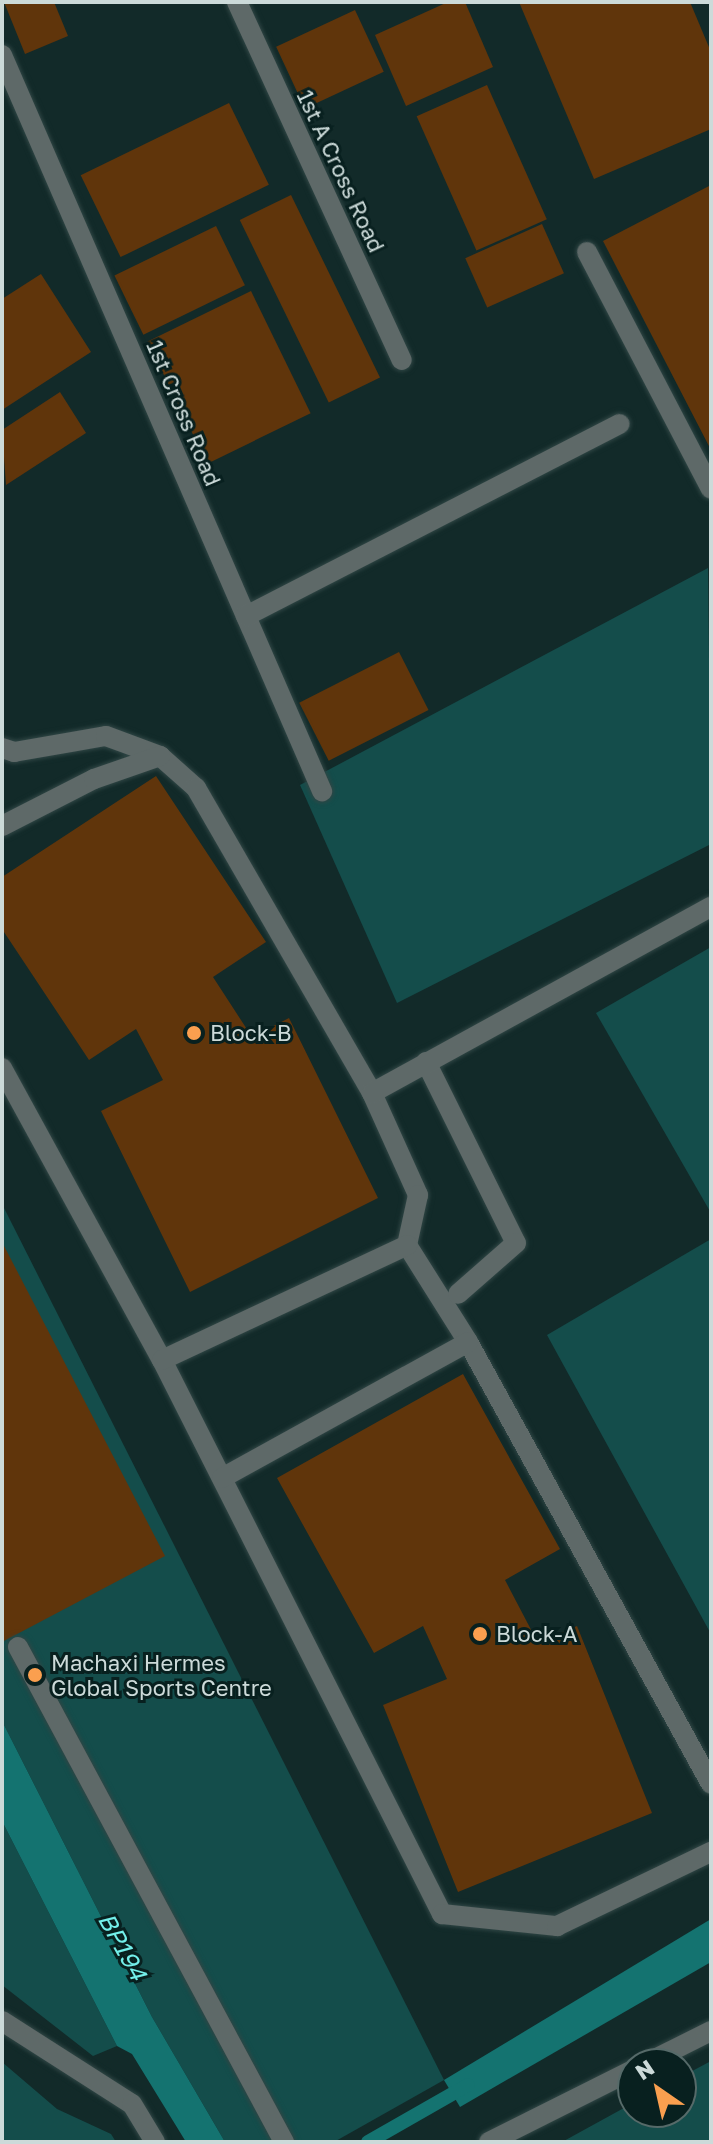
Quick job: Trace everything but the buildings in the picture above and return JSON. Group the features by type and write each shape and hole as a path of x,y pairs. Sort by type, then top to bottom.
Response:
{"street":[{"name":"1st A Cross Road","path":"237,2 402,360"},
{"name":"1st Cross Road","path":"2,55 322,791"},
{"path":"587,252 711,489"},
{"path":"246,616 620,424"},
{"path":"2,748 14,752 106,736 160,756 196,788 372,1093 418,1195 407,1245 468,1342 711,1784"},
{"path":"2,826 94,779 160,756"},
{"path":"372,1093 711,907"},
{"path":"426,1062 516,1243 458,1294"},
{"path":"2,1068 162,1360 442,1914 557,1926 711,1852"},
{"path":"162,1360 407,1245"},
{"path":"222,1478 468,1342"},
{"path":"18,1647 284,2142"},
{"path":"2,2021 132,2104 155,2142"},
{"path":"677,2048 711,2031"},
{"path":"489,2142 617,2078"}],"shaded area":[{"path":"708,568 711,844 397,1003 300,785"},
{"path":"711,947 711,1213 596,1013"},
{"path":"2,1204 444,2080 334,2142 225,2142 152,2017 2,1721"},
{"path":"711,1239 711,1634 547,1335"},
{"path":"2,1721 152,2017 225,2142 186,2142 132,2054 117,2046 2,1821"},
{"path":"2,1821 117,2046 93,2056 2,1985"},
{"path":"711,1919 711,1962 460,2107 444,2080"},
{"path":"711,2061 711,2142 562,2142 617,2112 617,2128 697,2128 697,2068"},
{"path":"2,2062 57,2109 111,2134 116,2142 2,2142"}],"waterway":[{"name":"BP194","path":"368,2142 468,2085"}],"place":[{"name":"Block-B","path":"194,1033"},
{"name":"Block-A","path":"480,1634"},
{"name":"Machaxi Hermes Global Sports Centre","path":"35,1675"}]}
